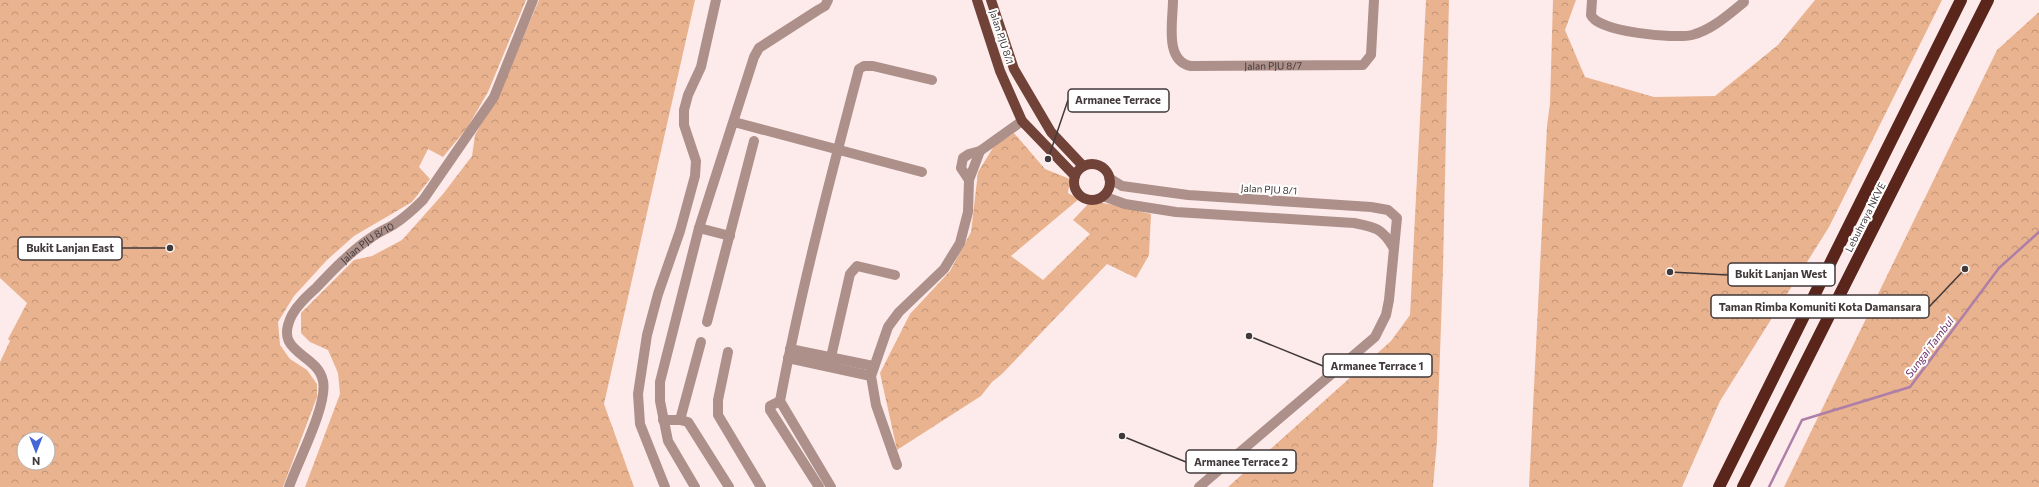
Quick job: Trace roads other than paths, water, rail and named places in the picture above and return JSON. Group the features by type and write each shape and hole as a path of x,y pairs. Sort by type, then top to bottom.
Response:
{"highway":[{"name":"Lebuhraya NKVE","path":"1719,487 1961,0"},
{"name":"Lebuhraya NKVE","path":"1743,487 1988,0"}],"main road":[{"name":"Jalan PJU 8/1","path":"977,0 1000,71 1022,121 1075,176"},
{"name":"Jalan PJU 8/1","path":"991,0 1014,69 1051,132 1084,166"},
{"path":"1096,165 1102,167 1109,178 1109,188 1103,196 1092,199 1082,196 1075,187 1075,176 1084,166 1096,165"}],"street":[{"name":"Jalan PJU 8/10","path":"288,487 322,402 324,382 320,370 294,350 290,344 288,329 292,315 300,303 352,252 372,236 393,225 411,212 423,200 494,97 533,0"},
{"path":"666,487 640,424 638,394 647,335 658,294 680,231 695,176 696,161 684,125 684,110 688,95 701,67 716,0"},
{"path":"695,487 673,452 668,441 660,401 660,382 699,228 754,57 759,48 825,6 828,0"},
{"name":"Jalan PJU 8/7","path":"1173,0 1174,55 1182,65 1191,66 1363,65 1371,55 1374,0"},
{"path":"1592,0 1591,15 1598,24 1660,36 1693,35 1717,23 1744,2"},
{"path":"831,487 780,401 789,353 838,150 859,69 864,66 873,66 932,80"},
{"path":"897,465 876,405 872,371 888,327 900,312 944,269 960,243 968,212 969,180 963,173 963,158 969,154 980,151 1022,121"},
{"path":"734,122 922,172"},
{"path":"707,322 754,141"},
{"name":"Jalan PJU 8/1","path":"1109,178 1122,186 1188,195 1355,206 1388,210 1395,214 1397,218 1397,231 1393,247 1390,300 1386,315 1375,337 1199,487"},
{"path":"1103,196 1125,204 1176,212 1354,223 1379,230 1387,236 1393,247"},
{"path":"1354,223 1355,206"},
{"path":"699,228 730,236"},
{"path":"831,357 852,270 857,266 895,275"},
{"path":"680,420 701,342"},
{"path":"728,352 718,400 718,416 761,487"},
{"path":"789,353 872,371"},
{"path":"789,353 831,357 872,371"},
{"path":"780,401 770,406 770,410 818,487"},
{"path":"663,420 680,420 688,422 730,487"}],"waterway":[{"name":"Sungai Tambul","path":"1769,487 1802,420 1910,387 1999,268 2039,232"}],"place":[{"name":"Armanee Terrace","path":"1048,159"},
{"name":"Bukit Lanjan East","path":"170,248"},
{"name":"Taman Rimba Komuniti Kota Damansara","path":"1965,269"},
{"name":"Bukit Lanjan West","path":"1670,272"},
{"name":"Armanee Terrace 1","path":"1249,336"},
{"name":"Armanee Terrace 2","path":"1122,436"}]}
